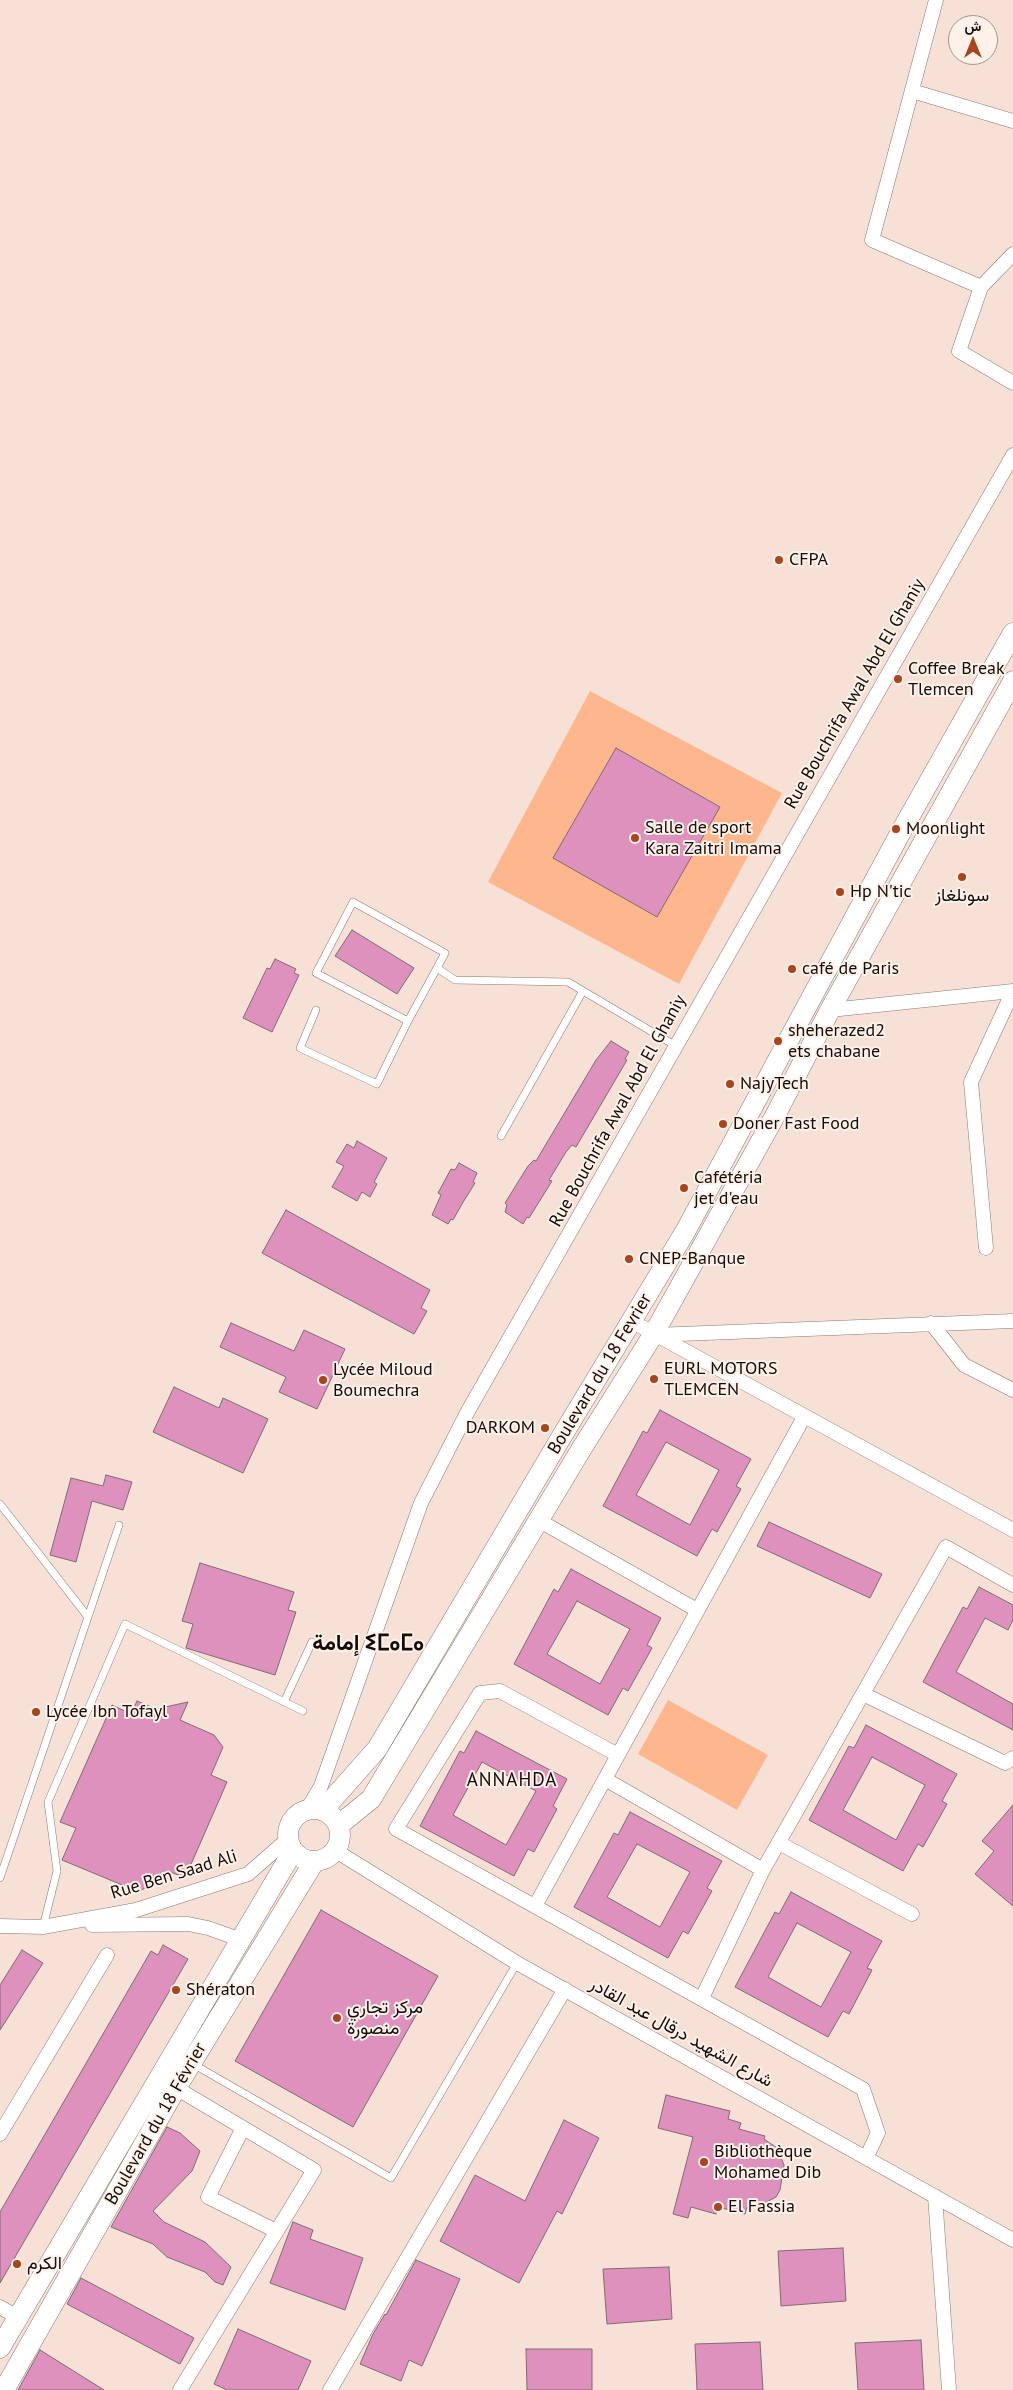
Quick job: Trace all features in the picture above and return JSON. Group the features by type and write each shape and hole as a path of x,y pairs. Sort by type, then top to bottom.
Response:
{"main road":[{"name":"Boulevard du 18 Fevrier","path":"315,1810 378,1749 686,1232 903,828 1013,633"},
{"name":"Boulevard du 18 Fevrier","path":"339,1826 371,1799 538,1520 654,1335 776,1114 830,1010 1013,681"},
{"path":"315,1810 335,1819 339,1826 341,1834 336,1851 322,1861 306,1860 291,1845 290,1824 300,1813 315,1810"},
{"name":"Boulevard du 18 Février","path":"0,2348 239,1939 291,1845"},
{"name":"Boulevard du 18 Février","path":"4,2390 176,2088 314,1862"}],"street":[{"path":"936,0 872,240 981,287"},
{"path":"912,91 1013,121"},
{"path":"1013,254 981,287 959,351 1013,383"},
{"name":"Rue Bouchrifa Awal Abd El Ghaniy","path":"315,1810 321,1786 421,1503 468,1411 1013,455"},
{"path":"830,1010 1013,991"},
{"path":"986,1248 971,1082 1013,991"},
{"path":"654,1335 1013,1321"},
{"path":"631,1322 1013,1530"},
{"path":"931,1323 964,1365 1013,1390"},
{"path":"535,1906 804,1417"},
{"path":"538,1520 697,1610"},
{"path":"702,1998 763,1870 946,1547 1013,1585"},
{"path":"618,1755 500,1691 480,1693 396,1829 863,2089 878,2132 866,2158"},
{"path":"863,1694 1005,1763 1013,1758"},
{"path":"605,1779 763,1870"},
{"path":"779,1843 912,1914"},
{"name":"Rue Ben Saad Ali","path":"0,1926 43,1927 136,1910 248,1874 291,1845"},
{"name":"شارع الشهيد درقال عبد القادر","path":"336,1851 517,1963 1013,2240"},
{"path":"43,1927 188,1924 208,1928 239,1939"},
{"path":"0,2134 107,1955"},
{"path":"330,2390 565,1989"},
{"path":"176,2088 314,2170 180,2390"},
{"path":"243,2128 208,2198 276,2231"},
{"path":"935,2196 949,2390"},
{"path":"0,2307 17,2317"}],"lane":[{"path":"316,1010 300,1048 377,1084 408,1021 445,953 353,902 316,973 408,1021"},
{"path":"437,968 455,980 568,982 676,1046"},
{"path":"501,1136 583,991"},
{"path":"0,1504 88,1617"},
{"path":"0,1518 8,1515"},
{"path":"0,1878 3,1857 119,1525"},
{"path":"43,1927 57,1871 48,1802 125,1624 303,1712"},
{"path":"284,1702 312,1642"},
{"path":"191,2063 391,2178 517,1963"}],"shaded area":[{"name":"Salle de sport Kara Zaitri Imama","path":"590,691 782,793 679,984 488,882"},
{"path":"668,1700 768,1755 737,1810 638,1754"}],"building":[{"path":"616,748 720,807 657,917 553,858"},
{"path":"352,930 414,968 397,994 335,956"},
{"path":"275,959 296,969 294,973 299,975 272,1032 243,1018 267,968 270,969"},
{"path":"611,1041 629,1052 625,1059 627,1060 576,1147 572,1145 566,1152 549,1180 552,1181 529,1218 527,1217 523,1224 505,1212 507,1205 505,1203 528,1166 534,1160 536,1161 596,1060"},
{"path":"357,1141 387,1158 374,1182 377,1184 370,1197 362,1192 357,1201 332,1187 344,1166 336,1162 347,1144 354,1148"},
{"path":"459,1163 477,1173 473,1182 475,1183 453,1220 451,1219 448,1224 432,1215 441,1195 438,1193 451,1169 455,1170"},
{"path":"286,1210 430,1290 421,1308 427,1311 414,1334 262,1253"},
{"path":"231,1323 294,1351 304,1330 345,1349 317,1409 279,1392 286,1377 220,1347"},
{"path":"174,1387 219,1408 223,1398 268,1419 243,1473 153,1432"},
{"path":"660,1410 751,1459 736,1486 741,1489 717,1532 712,1529 697,1556 603,1506 643,1431 647,1433","holes":["666,1442 719,1470 690,1525 636,1495"]},
{"path":"106,1475 132,1482 123,1510 92,1501 76,1562 50,1555 71,1478 103,1486"},
{"path":"769,1522 882,1574 870,1598 757,1546"},
{"path":"200,1563 294,1592 288,1610 296,1612 275,1675 186,1648 193,1624 182,1621"},
{"path":"571,1569 661,1618 647,1645 652,1648 628,1691 623,1688 608,1715 514,1664 554,1589 558,1592","holes":["577,1601 630,1629 600,1684 547,1654"]},
{"path":"979,1587 1013,1605 1013,1620 1008,1630 985,1618 956,1672 1013,1704 1013,1730 923,1682 963,1607 967,1609"},
{"path":"137,1701 156,1709 188,1702 180,1720 214,1735 223,1747 211,1775 227,1782 185,1878 171,1872 167,1880 152,1883 139,1892 62,1860 76,1828 60,1822 112,1705 131,1714"},
{"path":"866,1725 957,1774 942,1801 947,1804 923,1847 918,1844 903,1871 809,1820 849,1746 854,1748","holes":["872,1757 925,1785 896,1840 843,1810"]},
{"path":"476,1731 567,1779 553,1806 557,1809 534,1852 528,1849 514,1876 420,1826 460,1751 464,1753","holes":["482,1762 536,1791 506,1845 453,1815"]},
{"path":"1013,1805 1013,1906 975,1874 994,1851 982,1841"},
{"path":"630,1812 722,1861 707,1888 712,1891 688,1934 683,1931 668,1958 574,1907 614,1833 618,1835","holes":["637,1844 690,1872 660,1927 607,1897"]},
{"path":"791,1892 882,1941 867,1968 872,1970 849,2014 843,2011 828,2037 735,1987 775,1912 779,1914","holes":["797,1923 851,1952 821,2007 768,1977"]},
{"name":"مركز تجاري منصورة","path":"321,1910 438,1976 353,2127 235,2061"},
{"path":"163,1945 188,1959 0,2283 0,2212 151,1951 158,1955"},
{"path":"22,1950 43,1963 0,2030 0,1985"},
{"path":"666,2095 730,2111 728,2119 741,2123 739,2129 765,2136 764,2139 777,2148 784,2165 780,2190 776,2197 759,2206 747,2207 745,2214 718,2207 716,2214 691,2207 688,2218 673,2214 693,2137 658,2128"},
{"path":"564,2120 599,2138 562,2214 557,2211 519,2283 440,2241 475,2175 525,2201"},
{"path":"167,2127 180,2133 200,2151 192,2171 153,2211 164,2222 205,2242 231,2267 223,2285 215,2282 205,2272 167,2257 153,2244 111,2227"},
{"path":"293,2222 313,2230 310,2239 363,2258 345,2310 270,2283"},
{"path":"843,2248 846,2301 781,2306 778,2251"},
{"path":"416,2260 460,2279 422,2366 409,2360 401,2381 360,2364 373,2334 386,2315"},
{"path":"669,2267 672,2319 607,2324 603,2269"},
{"path":"81,2278 194,2338 180,2364 67,2304"},
{"path":"238,2329 311,2361 298,2390 227,2390 214,2384"},
{"path":"921,2340 924,2390 858,2390 855,2343"},
{"path":"760,2342 763,2390 697,2390 695,2344"},
{"path":"526,2349 592,2349 592,2390 527,2390"},
{"path":"40,2350 104,2390 18,2390"}],"place":[{"name":"CFPA","path":"779,560"},
{"name":"Coffee Break Tlemcen","path":"898,679"},
{"name":"Moonlight","path":"896,829"},
{"name":"Salle de sport Kara Zaitri Imama","path":"635,838"},
{"name":"سونلغاز","path":"962,877"},
{"name":"Hp N'tic","path":"840,892"},
{"name":"café de Paris","path":"792,969"},
{"name":"sheherazed2 ets chabane","path":"778,1041"},
{"name":"NajyTech","path":"730,1084"},
{"name":"Doner Fast Food","path":"723,1124"},
{"name":"Cafétéria jet d'eau","path":"684,1188"},
{"name":"CNEP-Banque","path":"629,1259"},
{"name":"EURL MOTORS TLEMCEN","path":"654,1379"},
{"name":"Lycée Miloud Boumechra","path":"323,1380"},
{"name":"DARKOM","path":"545,1428"},
{"name":"Lycée Ibn Tofayl","path":"36,1712"},
{"name":"Shératon","path":"176,1990"},
{"name":"مركز تجاري منصورة","path":"337,2018"},
{"name":"Bibliothèque Mohamed Dib","path":"704,2162"},
{"name":"El Fassia","path":"718,2207"},
{"name":"الكرم","path":"17,2264"}],"district":[{"name":"إمامة ⵉⵎⴰⵎⴰ","path":"368,1644"},
{"name":"ANNAHDA","path":"512,1781"}]}
